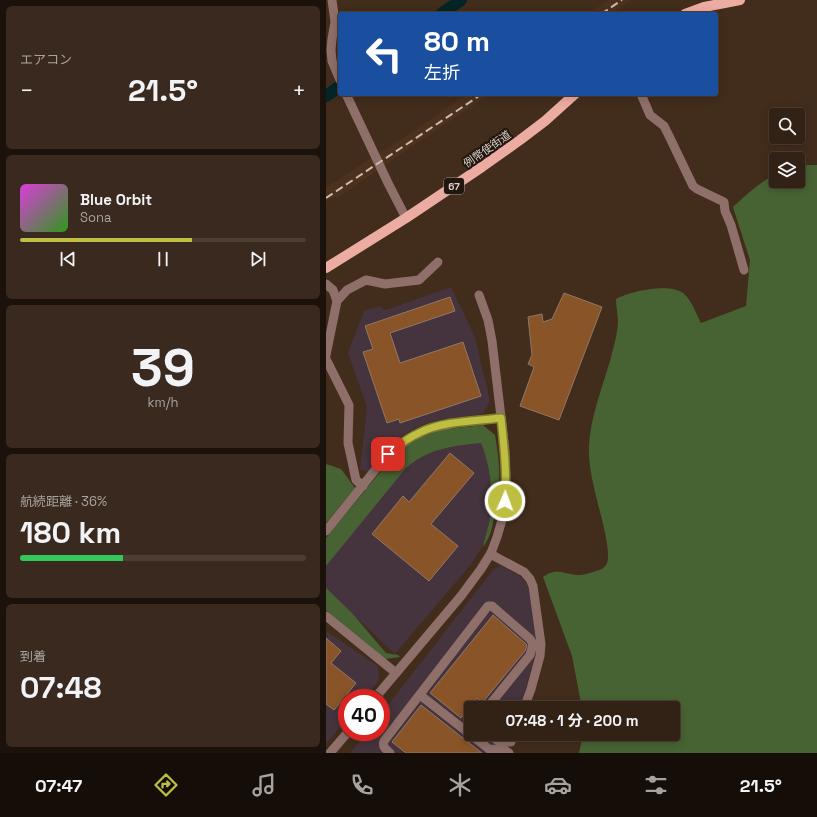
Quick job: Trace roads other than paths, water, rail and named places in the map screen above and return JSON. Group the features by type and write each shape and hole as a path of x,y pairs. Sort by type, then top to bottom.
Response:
{"main road":[{"path":"690,12 704,7 740,0"},
{"name":"例幣使街道","path":"326,268 406,218 476,171 545,121 573,96"}],"street":[{"path":"332,0 335,22 331,50 332,61 338,76"},
{"path":"326,28 335,22"},
{"path":"347,96 406,218"},
{"path":"642,96 650,115 664,126 693,186 724,202 725,211 744,270"},
{"path":"326,355 337,301 347,290 366,280 385,284 419,280 438,262"},
{"path":"326,284 333,290 337,301"},
{"path":"383,689 481,570 491,553 500,526 505,501 505,451 492,341 488,320 479,295"},
{"path":"326,358 349,405 348,443 356,480 363,486"},
{"path":"326,531 388,454 405,441 420,432 431,428 455,423 501,418"},
{"path":"491,553 524,572 530,579 533,586 541,644 540,656 527,701"},
{"path":"390,753 384,748 384,741 488,606 492,606 530,639 533,644 530,655 493,701"},
{"path":"326,616 396,673"},
{"path":"420,695 489,749 505,750 509,753 511,741"},
{"path":"335,751 342,741"}],"waterway":[{"path":"444,12 461,0"},
{"path":"326,96 338,87"}],"railway":[{"path":"604,12 622,0"},
{"path":"326,198 479,96"}]}
